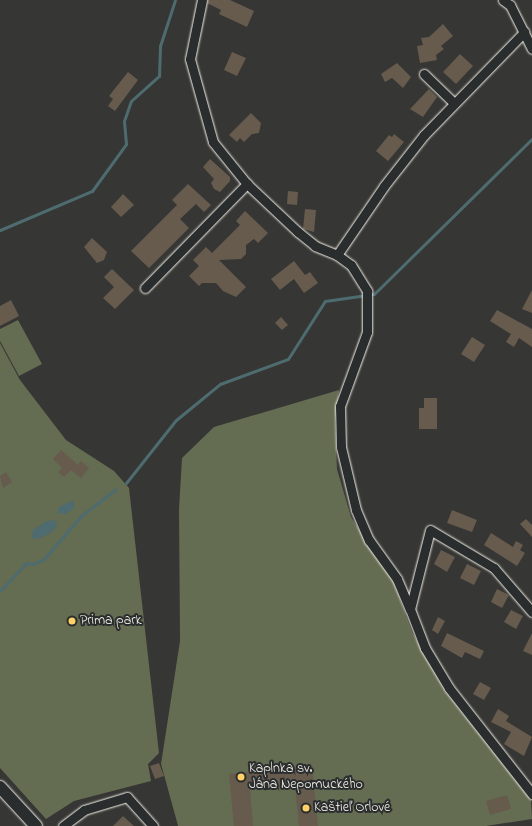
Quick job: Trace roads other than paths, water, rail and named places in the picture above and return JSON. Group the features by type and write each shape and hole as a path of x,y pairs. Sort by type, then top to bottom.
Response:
{"main road":[{"path":"0,787 36,826"}],"street":[{"path":"202,0 190,59 207,128 212,142 247,184 315,246 337,255 351,265 368,294 368,332 340,406 341,447 356,510 369,540 397,579 425,648 449,688 532,794"},
{"path":"503,0 510,5 532,49"},
{"path":"337,255 384,186 454,103 524,32"},
{"path":"424,74 454,103"},
{"path":"145,288 247,184"},
{"path":"410,610 430,530 494,568 532,612"},
{"path":"62,826 84,810 127,797 153,826"}],"water":[{"path":"71,501 74,502 74,508 66,514 57,513 59,507"},
{"path":"55,520 57,527 49,534 37,539 32,538 33,530 47,521"}],"waterway":[{"path":"0,230 92,191 126,144 124,121 131,101 159,76 160,46 175,0"},
{"path":"126,483 176,420 220,384 288,359 325,301 374,294 532,139"},
{"path":"0,591 26,563 33,564 44,559 81,516 116,489"}],"place":[{"name":"Prima park","path":"72,621"},
{"name":"Kaplnka sv. Jána Nepomuckého","path":"241,777"},
{"name":"Kaštieľ Orlové","path":"306,808"}]}
